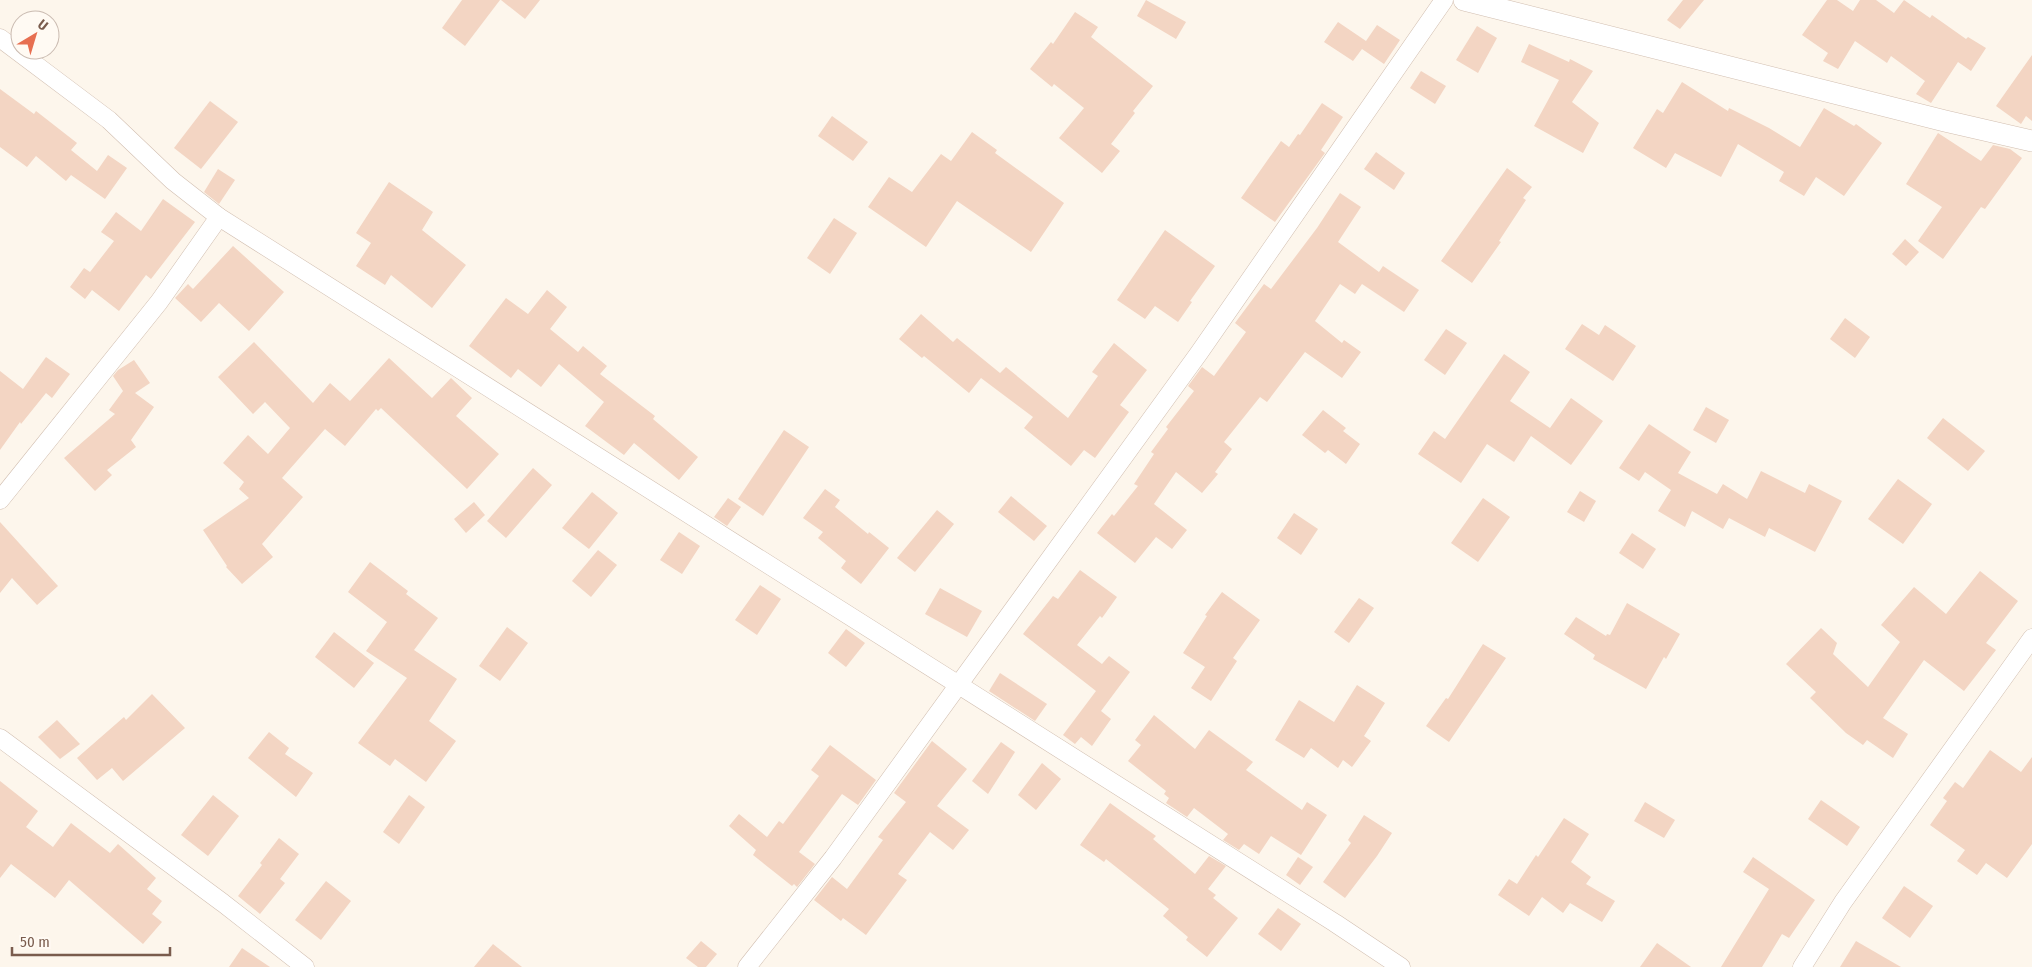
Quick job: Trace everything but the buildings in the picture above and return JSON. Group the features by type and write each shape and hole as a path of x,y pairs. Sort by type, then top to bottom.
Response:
{"street":[{"path":"747,967 833,858 957,684 1199,353 1444,0"},
{"path":"1464,0 1936,119 2032,141"},
{"path":"0,38 109,120 173,181 219,217 1402,967"},
{"path":"0,500 159,302 219,217"},
{"path":"1802,967 1843,902 2032,638"},
{"path":"0,738 223,903 304,967"}]}
